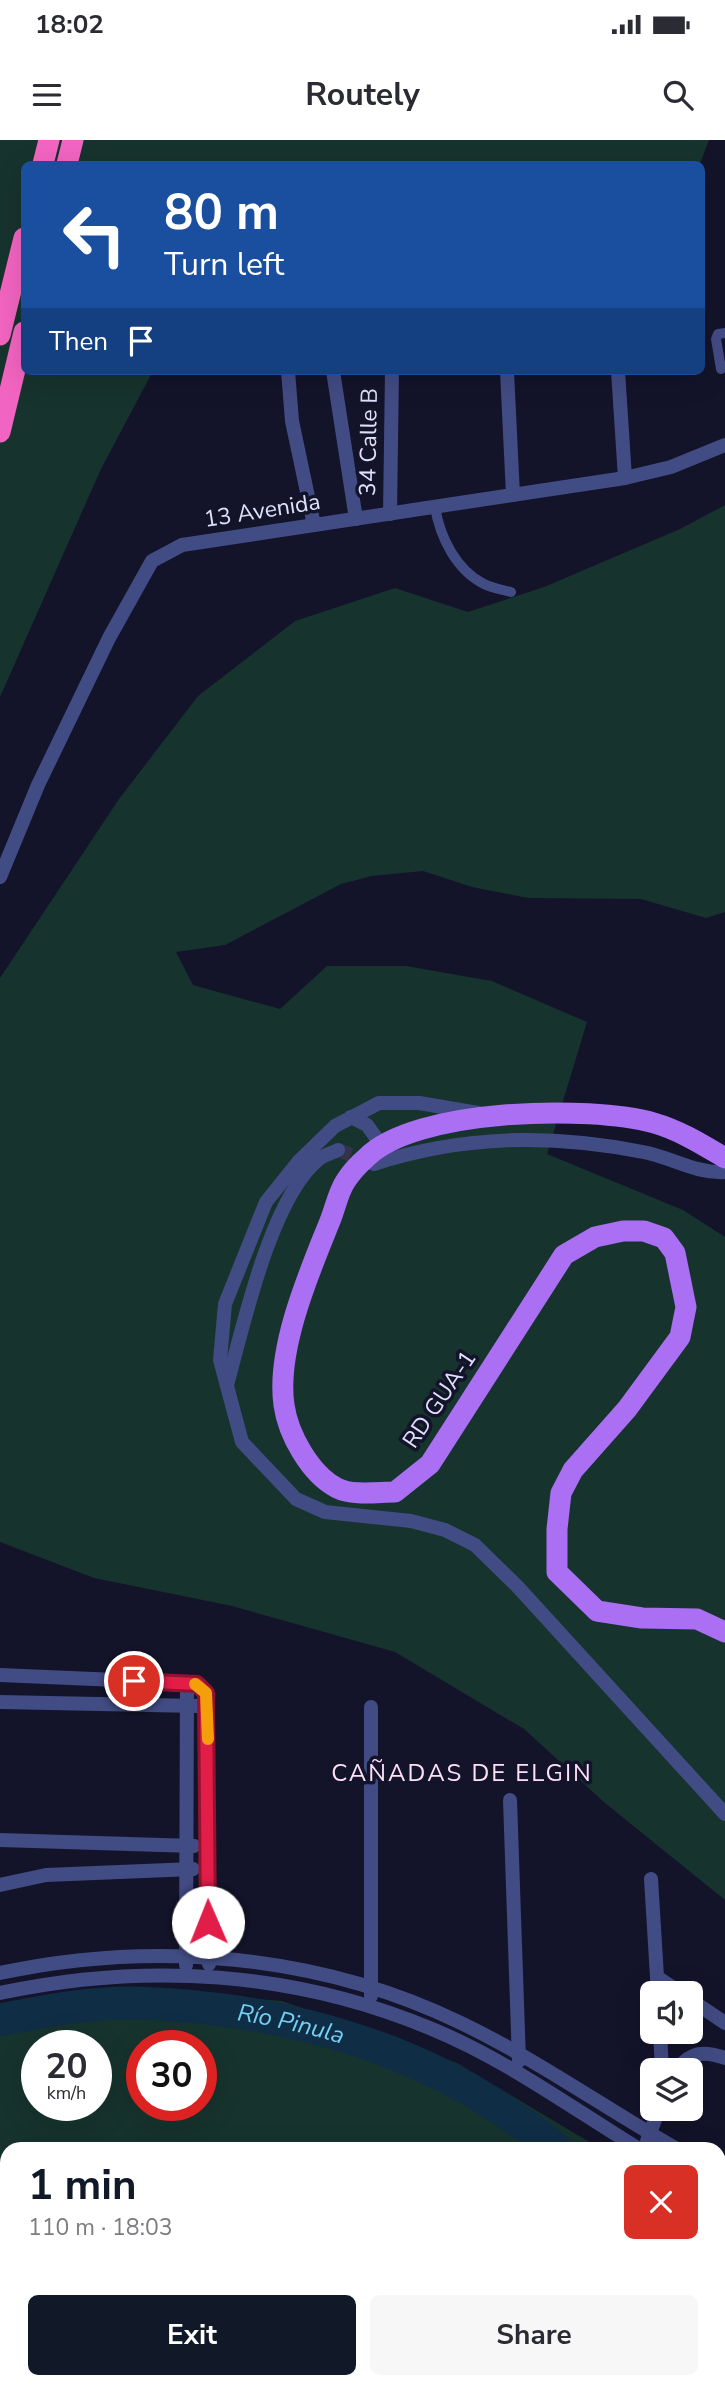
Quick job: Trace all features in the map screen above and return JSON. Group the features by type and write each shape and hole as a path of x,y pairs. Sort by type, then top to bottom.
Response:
{"highway":[{"path":"44,161 49,140"},
{"path":"68,161 73,140"},
{"path":"0,335 21,250"},
{"path":"0,432 21,344"}],"main road":[{"name":"RD GUA-1","path":"725,1158 700,1143 643,1121 574,1113 494,1116 418,1131 378,1155 367,1156 345,1182 309,1273 285,1361 284,1403 289,1428 310,1464 337,1489 395,1492 429,1464 564,1255 595,1237 623,1231 644,1231 664,1238 675,1253 682,1274 687,1307 680,1337 561,1493 556,1529 558,1572 597,1611 642,1618 697,1619 725,1632"}],"street":[{"path":"288,375 292,421 314,525"},
{"path":"334,375 356,519"},
{"name":"34 Calle B","path":"390,514 392,375"},
{"path":"507,375 513,495"},
{"path":"618,375 625,478"},
{"name":"13 Avenida","path":"0,877 38,785 109,638 152,561 182,545 625,478 670,467 725,445"},
{"path":"494,1116 419,1103 379,1102 335,1125 298,1162 267,1202 225,1304 220,1360 242,1442 296,1499 326,1512 411,1521 434,1527 475,1545 725,1814"},
{"path":"351,1117 367,1125 378,1155 403,1154 497,1138 577,1141 646,1152 709,1173 725,1172"},
{"path":"227,1387 268,1242 294,1190 319,1158 338,1150"},
{"path":"0,1675 187,1683 197,1684 206,1693 209,1976"},
{"path":"186,1974 187,1683"},
{"path":"0,1702 208,1706"},
{"path":"370,2006 371,1707"},
{"path":"510,1800 519,2055 517,2074"},
{"path":"0,1840 206,1847"},
{"path":"0,1885 46,1875 207,1869"},
{"path":"651,1879 657,1981"},
{"path":"0,1973 75,1959 209,1955 293,1969 372,1989 440,2013 519,2055 665,2142"},
{"path":"0,1993 79,1978 186,1974 292,1986 370,2006 433,2029 517,2074 628,2142"},
{"path":"657,1978 662,1981"},
{"path":"703,2008 725,2023"},
{"path":"686,2058 705,2052 725,2058"},
{"path":"647,2142 655,2121"}],"lane":[{"path":"721,369 716,339 718,334 725,333"},
{"path":"435,507 438,524 453,556 484,584 511,592"}],"green space":[{"path":"0,140 709,140 701,161 21,161 21,375 151,375 101,469 0,697"},
{"path":"725,505 725,912 706,918 641,899 528,898 472,887 423,871 372,876 341,884 225,945 176,952 193,985 280,1009 327,966 406,966 492,981 587,1022 547,1154 683,1210 725,1237 725,1900 605,1803 524,1729 395,1652 232,1606 94,1578 0,1542 0,978 119,799 198,696 295,621 395,588 468,612 544,587 680,529"},
{"path":"113,1987 282,2001 457,2063 589,2142 0,2142 0,2009"}],"waterway":[{"name":"Río Pinula","path":"0,2020 51,2010 120,2003 186,2006 283,2020 378,2047 423,2066 467,2088 546,2142"}],"tunnel":[{"path":"338,1150 370,1162"}],"slow traffic":[{"path":"195,1684 206,1693 208,1739"}],"district":[{"name":"CAÑADAS DE ELGIN","path":"462,1773"}],"route":[{"path":"134,1681 197,1684 206,1693 208,1922"}]}
